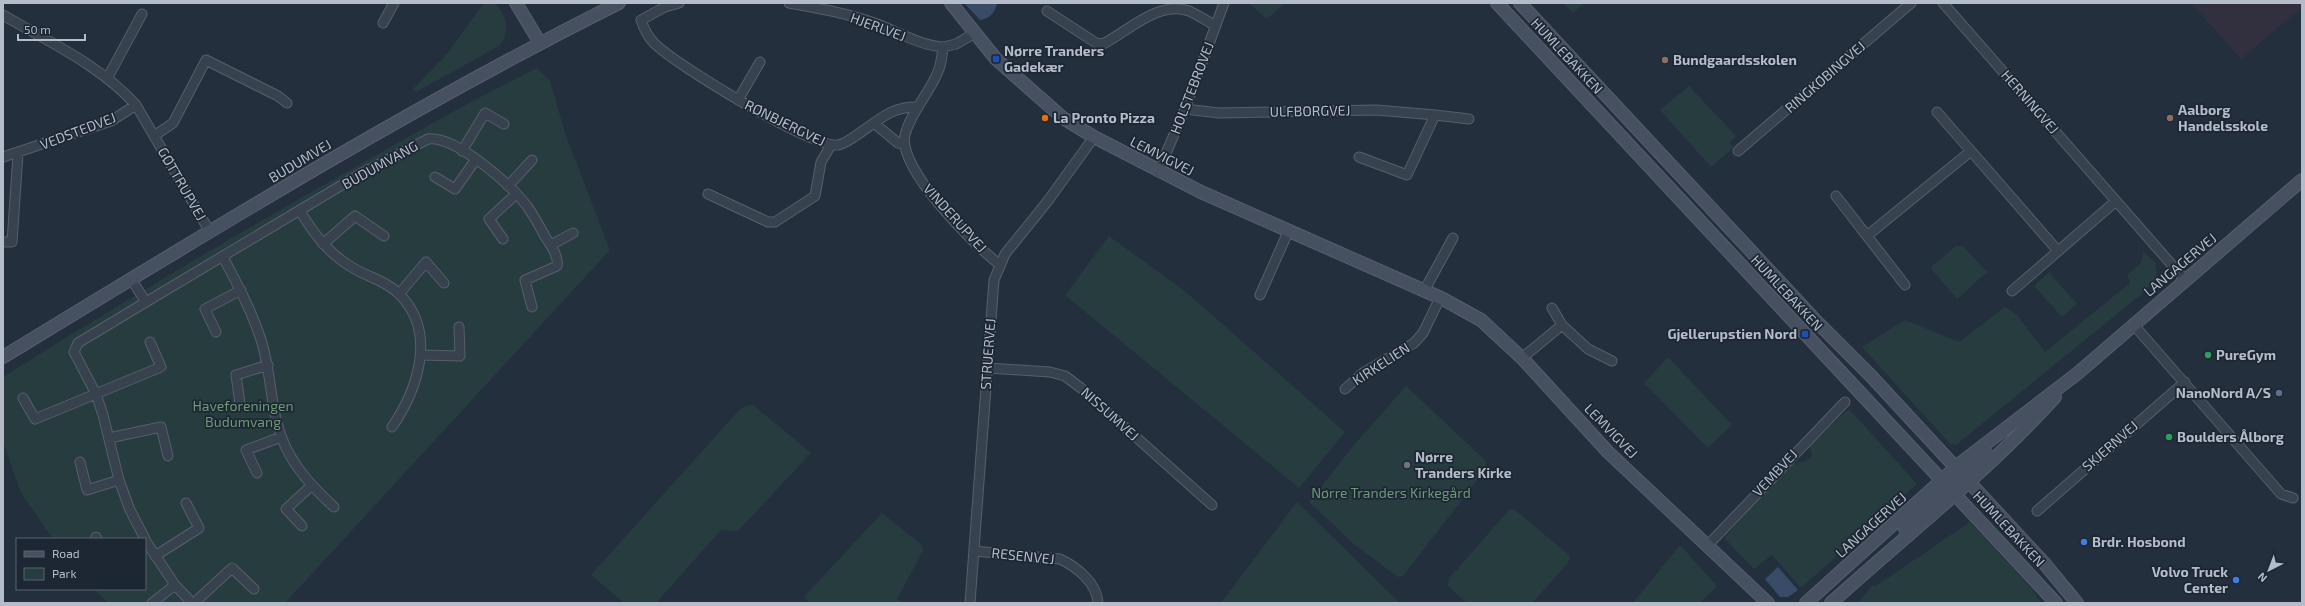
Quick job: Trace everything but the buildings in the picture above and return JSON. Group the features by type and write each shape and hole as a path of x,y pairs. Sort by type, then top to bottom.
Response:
{"street":[{"path":"383,23 394,3"},
{"path":"516,3 540,43"},
{"name":"BUDUMVEJ","path":"3,357 333,158 540,43 619,3"},
{"name":"RØNBJERGVEJ","path":"679,3 665,7 641,20 645,32 654,44 738,100 822,143 831,145 844,143 875,124 894,110 904,107 918,107"},
{"name":"HJERLVEJ","path":"789,3 816,5 866,20 923,43 943,47"},
{"name":"LEMVIGVEJ","path":"951,3 996,59 1037,97 1063,118 1094,137 1158,172 1288,232 1440,298 1481,320 1522,358 1608,452 1768,603"},
{"name":"HOLSTEBROVEJ","path":"1158,172 1185,109 1224,3"},
{"name":"HUMLEBAKKEN","path":"1498,3 1950,487 2056,603"},
{"name":"HUMLEBAKKEN","path":"1520,3 2044,563 2077,603"},
{"name":"RINGKØBINGVEJ","path":"1738,151 1911,3"},
{"name":"HERNINGVEJ","path":"1943,3 2186,280"},
{"name":"HOLSTEBROVEJ","path":"1047,11 1096,43 1103,44 1152,14 1164,9 1188,10 1216,26"},
{"path":"108,77 142,14"},
{"name":"GØTTRUPVEJ","path":"3,15 108,77 136,105 210,232"},
{"path":"875,124 898,143 904,144 907,130 936,76 941,62 943,47 956,44 975,33"},
{"name":"GØTTRUPVEJ","path":"154,136 173,124 206,60 278,96 288,103"},
{"name":"RØNBJERGVEJ","path":"738,100 760,62"},
{"name":"VEDSTEDVEJ","path":"3,157 18,154 112,122 136,105"},
{"name":"ULFBORGVEJ","path":"1185,109 1219,113 1376,110 1469,118"},
{"path":"1936,112 2058,251"},
{"path":"462,151 486,113 504,124"},
{"path":"1359,156 1406,175 1435,115"},
{"name":"STRUERVEJ","path":"970,603 994,280 999,264 1094,137"},
{"name":"BUDUMVANG","path":"144,538 130,510 119,480 96,394 76,357 74,347 146,302 362,173 428,139 436,138 476,160 508,186 527,207 551,245 558,262 557,266 525,280 532,307"},
{"name":"VINDERUPVEJ","path":"904,144 906,155 938,204 999,264"},
{"path":"708,194 768,222 775,222 815,196 821,162 831,145"},
{"path":"1868,235 1971,152"},
{"path":"3,242 12,242 18,154"},
{"path":"435,177 455,189 476,160"},
{"path":"508,186 532,160"},
{"name":"LANGAGERVEJ","path":"1831,603 1875,562 1886,546 1961,475 2009,433 2023,415 2078,373 2133,324 2302,180"},
{"path":"503,240 489,219 516,194"},
{"path":"1836,196 1868,235 1905,285"},
{"path":"2012,291 2116,201"},
{"path":"300,211 323,244 338,258 354,269 390,287 399,294 407,304 416,320 420,336 421,355 418,377 411,397 392,427"},
{"path":"323,244 355,216 384,236"},
{"path":"1260,295 1288,232"},
{"path":"551,245 573,233"},
{"path":"1424,291 1453,238"},
{"path":"223,257 241,290 252,315 268,365 281,437 295,464 311,486 334,507"},
{"path":"399,294 426,262 444,283"},
{"path":"131,279 146,302"},
{"path":"216,332 205,309 241,290"},
{"name":"KIRKELIEN","path":"1345,389 1363,373 1414,344 1423,333 1440,298"},
{"path":"1552,308 1562,325 1588,349 1612,360"},
{"path":"2133,324 2281,494 2293,498"},
{"path":"1522,358 1562,325"},
{"path":"421,355 460,356 459,327"},
{"path":"23,398 35,419 161,367 150,342"},
{"path":"240,404 236,375 268,365"},
{"name":"NISSUMVEJ","path":"988,368 1050,372 1065,376 1081,388 1212,505"},
{"name":"LANGAGERVEJ","path":"1961,475 2040,414 2078,373"},
{"name":"SKJERNVEJ","path":"2037,511 2185,382"},
{"name":"VEMBVEJ","path":"1707,546 1845,402"},
{"path":"109,438 161,427 168,456"},
{"path":"257,473 246,450 281,437"},
{"path":"80,462 87,490 119,480"},
{"path":"1950,487 1961,475"},
{"path":"302,526 286,509 311,486"},
{"name":"LANGAGERVEJ","path":"1806,603 1950,487"},
{"path":"155,556 200,528 186,503"},
{"name":"BUDUMVANG","path":"146,541 175,585 193,603 232,568 254,589"},
{"name":"RESENVEJ","path":"974,552 1060,559 1068,563 1090,583 1098,603"},
{"path":"152,603 175,585"}],"shaded area":[{"path":"2191,3 2302,3 2302,7 2241,59"}],"green space":[{"path":"484,3 494,3 505,18 506,30 503,41 499,46 416,92 413,89 447,54"},
{"path":"1249,3 1285,3 1267,19"},
{"path":"1563,3 1584,3 1573,13"},
{"name":"Haveforeningen Budumvang","path":"537,68 550,81 566,136 610,250 285,603 108,603 95,590 146,590 146,538 52,538 21,493 3,442 3,377 264,219 490,92"},
{"path":"1689,86 1736,136 1730,142 1733,148 1711,167 1660,110"},
{"path":"1109,236 1186,292 1345,432 1299,488 1065,295"},
{"path":"1956,246 1963,246 1987,272 1957,299 1932,270 1932,266"},
{"path":"2143,252 2155,262 2157,278 2139,296 1956,445 1950,444 1862,347 1905,320 1959,342 2005,307 2016,314 2045,352 2130,283 2127,275 2141,263"},
{"path":"2049,272 2077,304 2062,317 2034,286"},
{"path":"1668,357 1732,425 1708,448 1644,383"},
{"name":"Nørre Tranders Kirkegård","path":"1406,386 1486,461 1485,470 1403,576 1398,577 1354,544 1309,502 1354,445"},
{"path":"752,404 811,453 738,531 721,530 656,603 624,603 591,575 740,409"},
{"path":"1849,409 1917,484 1801,588 1772,555 1754,569 1724,538 1789,465 1806,461 1812,456 1809,444"},
{"path":"1297,502 1400,603 1221,603"},
{"name":"Nørre Tranders Kirkegård","path":"1510,509 1515,510 1568,554 1570,558 1568,563 1532,603 1467,603 1448,586 1449,578 1456,570 1459,570 1459,567"},
{"path":"882,513 922,545 923,551 897,599 904,603 810,603 804,597"},
{"path":"1970,522 2033,590 2041,603 1858,603 1873,585 1876,586"},
{"path":"1680,545 1717,586 1700,603 1633,603"}],"water":[{"path":"964,3 997,4 991,15 980,20"},
{"path":"1778,567 1798,590 1788,597 1780,597 1765,579"}],"place":[{"name":"Nørre Tranders Gadekær","path":"996,59"},
{"name":"Bundgaardsskolen","path":"1665,60"},
{"name":"La Pronto Pizza","path":"1045,118"},
{"name":"Aalborg Handelsskole","path":"2170,118"},
{"name":"Gjellerupstien Nord","path":"1805,334"},
{"name":"PureGym","path":"2208,355"},
{"name":"NanoNord A/S","path":"2279,393"},
{"name":"Boulders Ålborg","path":"2169,437"},
{"name":"Nørre Tranders Kirke","path":"1407,465"},
{"name":"Brdr. Hosbond","path":"2084,542"},
{"name":"Volvo Truck Center","path":"2236,580"}]}
